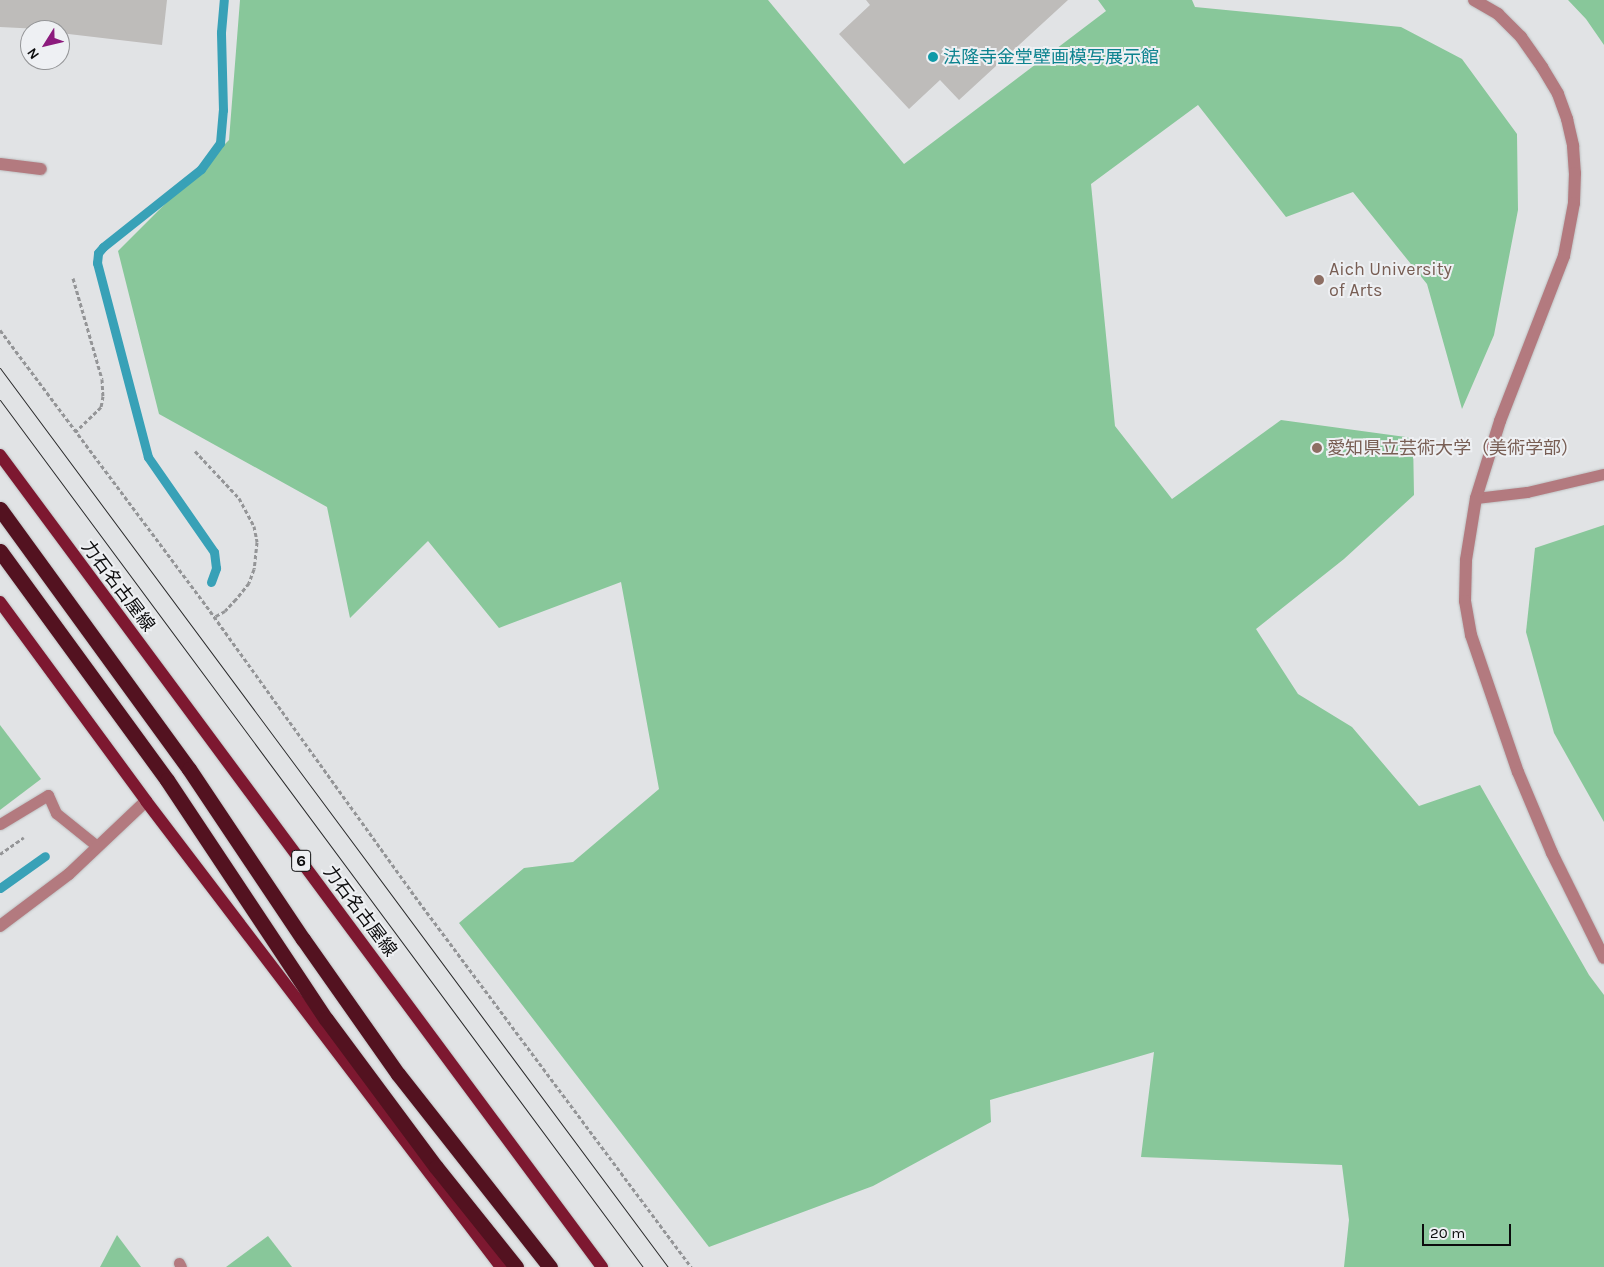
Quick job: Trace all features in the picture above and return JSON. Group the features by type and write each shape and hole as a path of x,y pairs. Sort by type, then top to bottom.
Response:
{"highway":[{"path":"0,509 104,649 220,812 303,939 398,1074 550,1267"},
{"path":"0,551 178,796 326,1019 436,1167 516,1267"}],"main road":[{"name":"力石名古屋線","path":"0,455 602,1267"},
{"path":"0,602 146,801 501,1267"}],"street":[{"path":"1474,0 1498,14 1522,37 1558,94 1567,119 1573,146 1575,173 1574,204 1564,256 1500,421 1476,498 1466,560 1465,601 1470,635 1518,772 1552,853 1604,958"},
{"path":"0,164 41,169"},
{"path":"0,926 69,874 146,801"}],"lane":[{"path":"1476,498 1527,492 1604,474"},
{"path":"0,824 48,795 56,813 97,846"}],"path":[{"path":"73,278 102,379 103,396 101,407 76,431"},
{"path":"0,330 188,581 406,883 691,1267"},
{"path":"195,450 239,498 254,526 257,542 256,562 249,583 225,611 214,617"}],"green space":[{"path":"240,0 768,0 904,164 1106,11 1098,0 1192,0 1195,7 1401,27 1462,59 1517,134 1518,210 1494,335 1462,409 1427,284 1353,192 1286,217 1198,105 1091,184 1115,426 1172,499 1281,420 1413,438 1414,495 1344,559 1256,629 1298,694 1352,727 1419,806 1480,785 1589,975 1604,995 1604,1267 1344,1267 1349,1220 1342,1165 1141,1157 1154,1052 990,1100 991,1122 873,1186 709,1247 459,923 524,868 573,862 659,789 621,582 499,628 428,541 350,618 327,507 159,414 118,251 229,140"},
{"path":"1568,0 1604,0 1604,45 1586,19"},
{"path":"1604,525 1604,822 1554,733 1526,632 1535,548"},
{"path":"0,725 41,779 0,810"},
{"path":"117,1235 141,1267 100,1267"},
{"path":"268,1236 292,1267 226,1267"}],"building":[{"path":"0,0 167,0 162,45 70,34 70,20 20,20 20,28 0,27"},
{"name":"法隆寺金堂壁画模写展示館","path":"866,0 1068,0 959,100 940,80 909,109 839,34 870,5"}],"waterway":[{"path":"211,582 216,568 214,552 148,457 97,263 98,253 103,247 201,169 220,143 223,110 221,32 224,0"},
{"path":"0,888 45,856"}],"tram line":[{"path":"0,368 668,1267"},
{"path":"0,400 643,1267"}],"place":[{"name":"法隆寺金堂壁画模写展示館","path":"933,57"},
{"name":"Aich University of Arts","path":"1319,280"},
{"name":"愛知県立芸術大学（美術学部）","path":"1317,448"}]}
